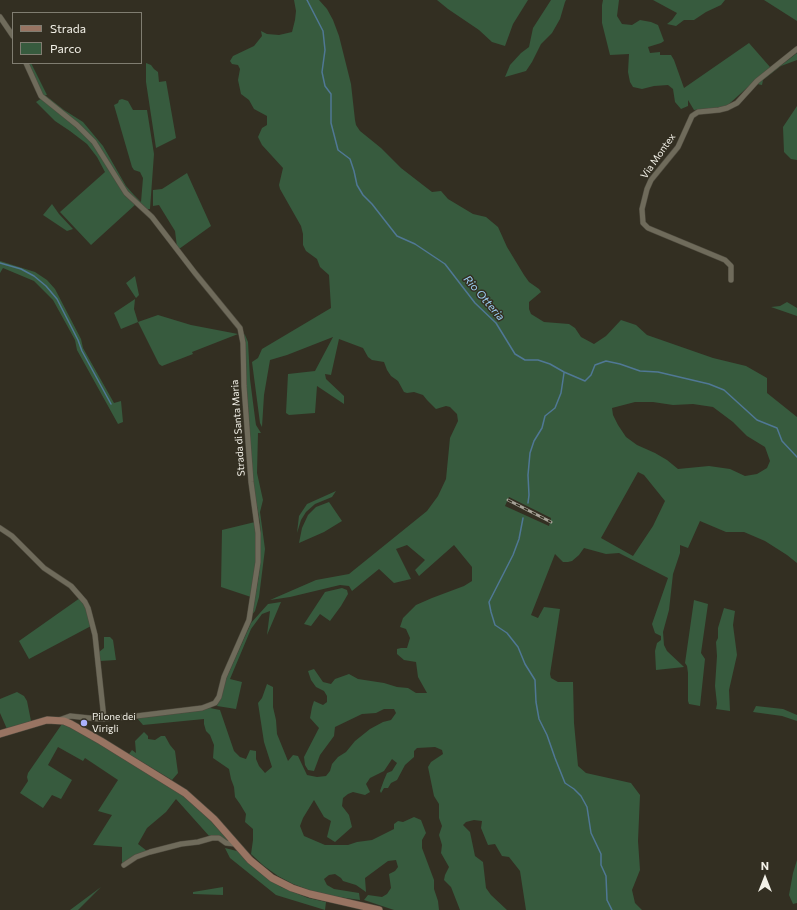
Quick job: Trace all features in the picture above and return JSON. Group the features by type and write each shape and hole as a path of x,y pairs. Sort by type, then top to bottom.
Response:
{"main road":[{"path":"0,734 40,722 58,721 68,723 81,729 179,789 205,810 235,844 261,870 279,882 314,895 378,910"}],"street":[{"path":"0,17 12,35"},
{"name":"Via Montex","path":"731,280 731,266 725,260 648,228 643,223 642,210 647,189 651,180 678,147 692,116 698,112 719,110 737,103 757,81 797,49"},
{"name":"Strada di Santa Maria","path":"26,64 41,96 77,126 95,144 126,193 152,217 195,273 238,323 243,343 244,389 251,482 258,533 256,585 248,622 224,677 219,697 212,705 202,708 104,719 70,716 58,721"},
{"path":"0,528 12,536 44,568 75,591 86,605 95,631 104,719"},
{"path":"124,865 136,857 150,852 212,838 218,838 226,843 235,844"}],"green space":[{"path":"294,0 319,0 327,9 333,20 339,36 351,84 356,125 360,131 381,148 401,168 432,192 441,191 448,199 473,214 486,217 498,227 507,247 524,275 529,282 541,292 529,302 531,314 544,322 569,324 575,328 581,337 594,344 606,336 621,320 636,325 647,335 713,358 746,366 767,378 767,393 797,417 797,563 765,541 744,532 726,532 700,521 688,548 680,545 680,553 673,574 669,610 663,632 664,645 667,651 684,667 656,670 655,651 657,643 661,640 661,636 655,633 652,624 668,578 619,553 606,554 584,548 579,555 572,561 568,562 563,562 555,554 531,615 538,618 544,607 560,609 550,674 551,678 558,682 573,682 574,723 578,766 586,773 631,783 640,795 638,841 640,870 632,890 635,903 642,910 526,910 520,871 509,857 502,856 495,844 488,845 481,828 482,821 474,820 466,822 463,825 470,832 475,856 483,862 486,888 491,895 507,910 460,910 451,887 444,880 449,867 441,853 442,845 439,835 442,826 439,818 439,804 434,796 428,767 431,762 443,754 442,750 435,747 417,748 414,751 414,757 405,765 397,780 391,783 388,788 384,788 381,793 380,791 387,773 392,771 397,763 392,759 384,771 370,778 366,784 370,792 365,795 353,792 343,798 342,806 349,815 352,827 335,842 327,837 331,821 324,817 314,800 300,826 304,836 325,845 348,845 372,840 394,829 394,824 398,821 403,822 414,817 421,820 426,833 422,840 422,848 434,880 434,889 439,910 394,910 364,900 368,895 382,897 387,894 391,888 389,874 395,871 398,867 396,860 388,861 365,878 366,892 356,885 343,881 335,874 329,875 324,879 327,885 334,889 359,893 360,900 332,896 293,884 264,866 251,854 253,829 245,822 246,814 235,797 229,769 213,758 214,745 210,735 206,731 204,719 143,725 137,718 210,708 220,710 234,751 240,757 246,759 250,750 256,751 256,759 259,766 265,773 272,767 264,742 258,703 262,698 267,684 273,687 273,707 277,734 288,761 293,755 298,756 307,775 317,777 326,776 330,771 332,764 338,757 346,752 355,741 370,729 383,722 391,720 396,713 394,709 384,709 376,713 362,714 335,727 334,736 320,755 314,771 308,770 305,765 304,757 319,728 310,718 312,707 314,701 323,705 327,702 327,696 324,691 316,687 311,680 308,671 314,669 323,682 331,684 335,679 349,674 358,679 408,688 416,693 427,693 418,677 416,662 404,660 397,654 397,649 407,648 410,638 406,629 400,627 403,618 416,605 464,586 472,581 472,567 454,545 419,576 415,570 425,560 407,545 396,549 411,579 394,583 379,569 352,591 349,586 340,585 290,597 270,600 316,580 349,574 427,511 438,496 446,479 450,438 458,421 457,414 450,407 446,406 436,409 423,395 414,392 404,392 398,381 391,376 387,370 384,362 372,360 368,357 363,348 339,339 331,375 325,374 326,379 344,396 344,404 317,386 315,413 289,415 286,413 288,374 315,371 333,337 270,360 264,395 262,427 260,423 252,362 258,358 262,349 331,308 329,275 320,267 317,259 306,251 303,245 301,226 280,189 279,185 283,168 262,145 258,137 262,128 267,125 267,116 254,109 249,100 241,94 238,80 240,69 238,65 232,64 230,61 233,56 254,46 262,36 261,31 267,34 279,35 292,32 296,11","holes":["635,402 653,402 673,405 693,404 713,407 733,422 747,436 765,447 770,461 767,468 757,474 745,476 730,469 709,466 678,469 667,460 637,445 626,437 618,425 613,415 612,408","638,472 644,475 665,501 653,526 633,556 601,538","509,497 551,518 549,526 505,506"]},
{"path":"437,0 528,0 513,24 505,46 492,42 479,30"},
{"path":"551,0 566,0 560,19 552,33 541,44 526,71 505,77 510,65 529,47 533,28"},
{"path":"603,0 619,0 617,16 622,24 632,25 640,20 658,25 664,41 648,47 650,53 660,52 660,55 671,55 684,88 749,43 770,67 724,107 694,110 688,100 688,106 681,109 675,102 673,89 668,85 642,89 633,87 630,82 628,72 629,54 610,55 602,23"},
{"path":"653,0 725,0 721,5 694,20 684,20 676,26 667,24 677,13"},
{"path":"764,0 797,0 797,21"},
{"path":"797,53 797,60 781,66 763,80 762,85 757,84"},
{"path":"146,63 151,65 158,72 159,82 166,81 176,138 156,148 146,82"},
{"path":"28,64 32,64 47,95 45,95 64,110 83,122 103,146 126,186 141,202 143,178 140,172 134,170 132,167 114,105 122,99 128,101 133,110 147,110 154,154 150,209 145,209 129,195 102,151 42,94"},
{"path":"42,98 88,138 136,204 91,245 60,212 105,172 97,157 87,144 55,121 36,102"},
{"path":"797,106 797,160 791,159 784,152 783,127"},
{"path":"187,173 211,226 179,249 177,247 175,231 159,205 153,206 153,190 162,189"},
{"path":"52,204 73,229 67,231 43,215"},
{"path":"0,261 35,272 47,280 55,289 81,339 83,348 114,403 121,401 123,422 118,424 77,350 75,340 53,300 34,281 3,268 0,273"},
{"path":"135,276 139,295 136,298 126,283"},
{"path":"135,299 134,309 138,322 121,329 114,313"},
{"path":"787,302 797,308 797,316 771,307 780,306"},
{"path":"158,315 191,325 238,334 192,352 193,354 162,366 159,364 138,322"},
{"path":"243,333 248,342 250,379 256,425 261,433 258,433 257,473 263,500 260,512 265,549 259,597 255,611 252,615 259,575 261,542 260,523 253,484"},
{"path":"336,491 332,497 315,504 306,512 301,520 297,533 299,516 307,504"},
{"path":"329,502 342,521 324,532 299,543 302,528 308,515 316,507"},
{"path":"255,522 256,561 251,597 221,587 222,530"},
{"path":"342,588 347,590 348,594 330,621 320,614 311,626 304,624 325,592"},
{"path":"80,598 86,609 91,626 29,659 19,641"},
{"path":"694,600 708,604 701,653 705,659 700,706 689,704 688,673 685,663"},
{"path":"281,602 267,635 270,611 262,614 251,629 230,679 242,682 236,709 217,706 226,679 251,623 268,604"},
{"path":"724,608 735,611 733,625 737,655 729,690 730,711 716,709 716,642 718,638 718,628"},
{"path":"104,637 110,637 113,640 116,660 100,661 99,652 104,648"},
{"path":"17,692 24,696 27,701 31,721 7,729 0,713 0,699"},
{"path":"756,706 783,709 797,715 797,721 782,716 753,712"},
{"path":"62,724 72,727 174,789 208,818 230,842 210,837 176,799 166,812 147,828 138,844 147,851 122,864 122,847 93,845 112,815 98,811 118,780 85,758 83,761 58,747 48,765 72,780 61,799 52,795 43,808 20,793 28,781 28,773"},
{"path":"144,732 148,736 148,739 155,740 161,736 165,736 175,751 178,773 172,780 129,754 132,750 136,753 135,741"},
{"path":"225,848 237,851 260,873 281,887 308,898 326,902 325,910 276,895 230,858"},
{"path":"797,860 797,903 793,904 789,895"},
{"path":"101,887 78,910 70,910"},
{"path":"223,887 223,895 193,894 193,892"}],"waterway":[{"name":"Rio Otteria","path":"307,0 323,31 325,50 322,72 325,86 331,94 331,123 338,150 350,159 357,185 363,195 397,236 415,244 445,264 475,303 496,323 515,354 525,360 538,360 550,364 585,381 591,375 595,365 606,361 640,371 658,372 709,384 724,390 757,420 777,428 782,441 797,457"},
{"path":"0,263 21,269 34,276 46,286 57,299 82,351 111,404"},
{"path":"528,503 530,453 534,441 542,428 545,416 555,408 561,393 564,373"},
{"path":"523,518 519,539 513,555 489,602 491,612 495,625 507,633 518,647 525,664 535,680 536,702 539,719 547,735 565,783 581,796 587,807 591,833 601,854 601,865 606,876 607,900 612,910"}],"railway":[{"path":"508,500 551,522"}],"place":[{"name":"Pilone dei Virigli","path":"84,723"}]}
